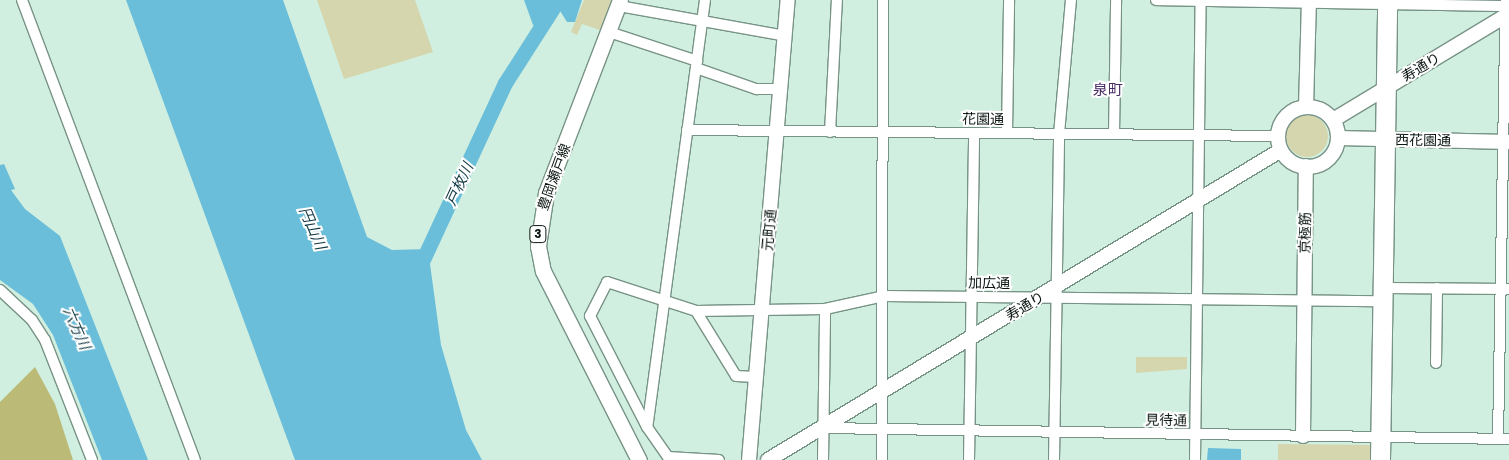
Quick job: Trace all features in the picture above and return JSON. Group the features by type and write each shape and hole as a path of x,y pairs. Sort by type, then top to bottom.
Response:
{"main road":[{"name":"豊岡瀬戸線","path":"620,3 546,192 538,246 543,272 638,460"}],"street":[{"path":"22,0 195,460"},
{"path":"705,0 647,427 668,457 720,460"},
{"name":"元町通","path":"749,460 788,0"},
{"path":"830,132 837,0"},
{"path":"882,460 886,132 883,0"},
{"path":"1007,133 1009,0"},
{"path":"1054,460 1059,134 1071,0"},
{"path":"1114,134 1116,0"},
{"path":"1156,0 1387,2 1507,8 1504,402 1498,439"},
{"path":"1194,460 1201,0"},
{"path":"1306,107 1309,1"},
{"path":"1385,460 1381,437 1378,301 1385,139 1387,2"},
{"path":"620,3 702,22 785,36"},
{"name":"寿通り","path":"1333,120 1386,88 1507,8"},
{"path":"609,32 756,89 780,89"},
{"path":"1306,107 1321,110 1333,120 1338,138 1328,159 1306,166 1294,163 1281,150 1278,136 1286,116 1306,107"},
{"name":"花園通","path":"687,130 1278,136"},
{"path":"969,460 974,133"},
{"name":"西花園通","path":"1338,138 1506,142"},
{"path":"1376,460 1381,437 1388,288 1385,139"},
{"name":"寿通り","path":"768,460 1040,298 1056,293 1281,150"},
{"name":"京極筋","path":"1303,436 1306,166"},
{"name":"加広通","path":"647,427 590,316 607,282 664,303 696,311 762,308 825,309 884,296 1040,298"},
{"path":"1388,288 1505,289"},
{"path":"1436,363 1437,288"},
{"path":"0,290 32,320 45,340 92,460"},
{"path":"1056,293 1197,300 1378,301"},
{"path":"823,460 825,309"},
{"path":"696,311 736,376 756,377"},
{"name":"見待通","path":"823,428 1509,439"},
{"path":"627,436 648,460"}],"green space":[{"path":"317,0 415,0 433,52 344,79"},
{"path":"584,0 613,0 600,30 582,24 577,35 571,32"},
{"path":"1303,115 1311,115 1322,121 1328,136 1322,151 1311,157 1303,157 1292,151 1286,140 1286,132 1292,121"},
{"path":"1136,357 1187,357 1187,369 1136,373"},
{"path":"1278,444 1372,445 1372,460 1278,460"}],"shaded area":[{"path":"35,367 55,404 73,460 0,460 0,402"}],"water":[{"name":"円山川","path":"126,0 283,0 367,237 392,250 428,249 441,345 466,430 482,460 295,460"},
{"path":"524,0 582,0 575,22 567,22 557,6 548,10 539,28 533,25"},
{"name":"六方川","path":"4,164 15,189 11,190 25,209 60,236 148,460 102,460 53,335 33,304 0,280 0,165"},
{"path":"1208,448 1241,449 1241,460 1207,460"}],"waterway":[{"name":"戸枚川","path":"420,266 505,83 558,0"}],"district":[{"name":"泉町","path":"1108,90"}]}
